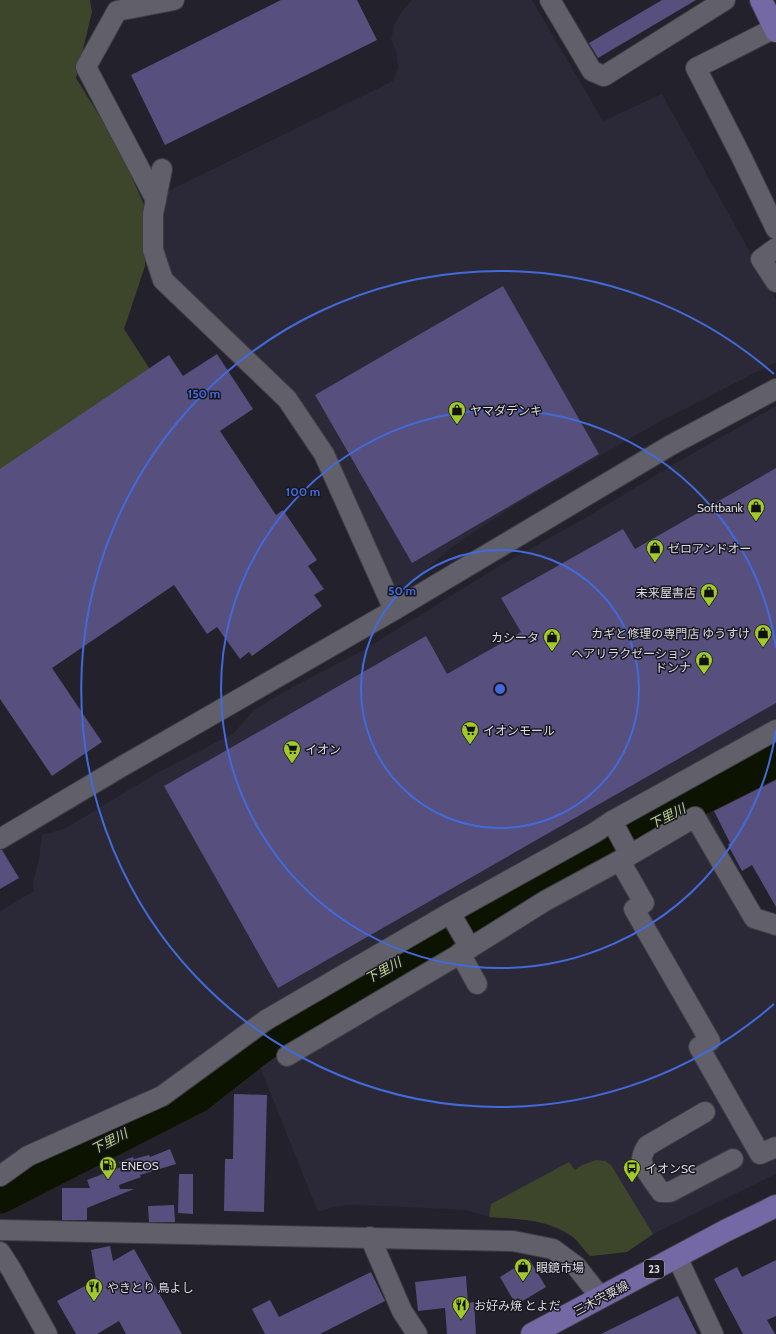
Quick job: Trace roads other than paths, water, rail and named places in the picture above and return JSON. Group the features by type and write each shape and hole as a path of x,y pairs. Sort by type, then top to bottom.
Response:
{"main road":[{"path":"761,0 775,29"},
{"name":"三木宍粟線","path":"532,1334 677,1257 775,1209"}],"street":[{"path":"156,200 86,67 117,12 174,0"},
{"path":"555,2 592,71 604,76 725,0"},
{"path":"775,29 696,68 776,229"},
{"path":"162,169 153,214 153,250 163,280 287,399 324,454 394,610"},
{"path":"776,248 761,259 776,282"},
{"path":"0,839 121,766 394,610 671,445 776,389"},
{"path":"0,1176 28,1156 162,1096 266,1020 450,913 776,730"},
{"path":"286,1056 545,901 625,858 695,817 754,918 776,925"},
{"path":"612,821 625,858 644,903 634,909 710,1041 699,1047 760,1154 776,1147"},
{"path":"450,913 477,984"},
{"path":"705,1112 647,1146 643,1154 642,1162 655,1184 662,1192 670,1192 733,1159"},
{"path":"0,1230 513,1241 553,1249 576,1266 601,1298"},
{"path":"370,1237 402,1312 417,1334"},
{"path":"0,1252 47,1334"},
{"path":"677,1257 713,1334"}],"waterway":[{"name":"下里川","path":"0,1197 198,1096 254,1052 308,1013 558,871 776,760"}],"place":[{"name":"ヤマダデンキ","path":"457,425"},
{"name":"Softbank","path":"756,522"},
{"name":"ゼロアンドオー","path":"655,563"},
{"name":"未来屋書店","path":"709,607"},
{"name":"カギと修理の専門店 ゆうすけ","path":"763,648"},
{"name":"カシータ","path":"552,652"},
{"name":"ヘアリラクゼーション ドンナ","path":"704,675"},
{"name":"イオンモール","path":"470,745"},
{"name":"イオン","path":"292,764"},
{"name":"ENEOS","path":"108,1180"},
{"name":"イオンSC","path":"632,1183"},
{"name":"眼鏡市場","path":"523,1282"},
{"name":"やきとり 鳥よし","path":"94,1302"},
{"name":"お好み焼 とよだ","path":"461,1320"}]}
